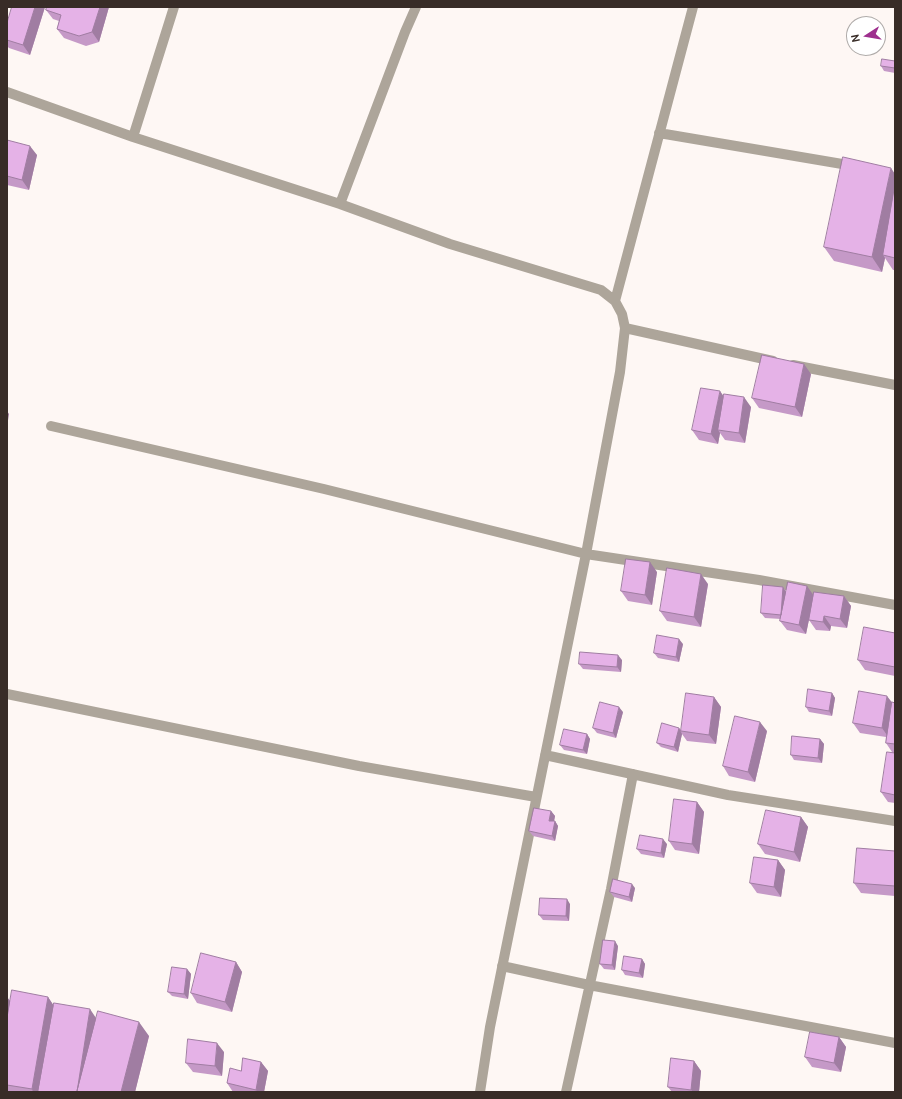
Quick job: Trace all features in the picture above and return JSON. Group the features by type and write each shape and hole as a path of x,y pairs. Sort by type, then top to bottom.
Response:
{"street":[{"path":"133,137 174,7"},
{"path":"340,204 416,7"},
{"path":"615,301 693,7"},
{"path":"7,92 133,137 340,204 450,244 601,290 615,301 622,314 625,328 620,372 586,554 490,1027 480,1092"},
{"path":"660,133 862,167"},
{"path":"625,328 811,369 895,385"},
{"path":"51,426 324,489 586,554 760,580 895,605"},
{"path":"7,694 359,766 536,797"},
{"path":"545,755 728,794 895,822"},
{"path":"566,1092 611,889 633,774"},
{"path":"502,966 590,985 895,1043"}],"building":[{"path":"12,7 35,7 23,45 7,40 7,23"},
{"path":"47,7 100,7 92,32 79,36 57,29 61,15 46,10"},
{"path":"882,59 895,61 895,68 881,66"},
{"path":"7,140 30,146 22,180 7,176"},
{"path":"843,157 891,168 872,257 824,247"},
{"path":"895,184 895,258 883,255"},
{"path":"762,355 804,364 795,407 752,398"},
{"path":"701,388 720,391 711,434 692,430"},
{"path":"724,394 744,397 739,433 718,430"},
{"path":"626,559 650,562 645,595 621,591"},
{"path":"667,568 701,574 694,617 660,611"},
{"path":"788,582 807,586 799,625 780,621"},
{"path":"763,585 783,587 781,615 761,613"},
{"path":"814,592 844,596 840,619 824,616 823,622 809,620"},
{"path":"864,627 895,633 895,667 858,660"},
{"path":"657,635 679,639 676,657 654,653"},
{"path":"580,652 618,655 617,667 579,664"},
{"path":"808,689 832,693 829,711 806,707"},
{"path":"859,691 887,696 882,728 853,723"},
{"path":"686,693 714,697 709,735 681,731"},
{"path":"600,702 619,707 613,733 593,728"},
{"path":"892,702 895,703 895,744 886,743"},
{"path":"735,716 760,722 748,772 723,766"},
{"path":"662,723 679,728 674,747 657,743"},
{"path":"564,729 587,734 583,750 560,745"},
{"path":"792,736 820,739 818,758 791,755"},
{"path":"887,752 895,753 895,795 881,792"},
{"path":"674,799 697,802 692,844 669,841"},
{"path":"534,808 551,811 549,821 555,821 552,836 529,831"},
{"path":"766,810 801,817 794,852 758,844"},
{"path":"640,835 663,839 661,853 637,849"},
{"path":"857,848 895,851 895,886 854,883"},
{"path":"754,857 778,860 774,887 750,883"},
{"path":"613,879 632,884 629,897 610,892"},
{"path":"540,898 567,899 566,916 539,915"},
{"path":"603,940 615,941 612,965 600,964"},
{"path":"201,953 236,962 225,1002 191,993"},
{"path":"624,956 642,959 639,973 622,970"},
{"path":"172,967 187,969 184,994 168,992"},
{"path":"12,990 48,997 32,1089 7,1085 7,1018"},
{"path":"54,1003 90,1009 77,1092 38,1092"},
{"path":"98,1011 139,1022 121,1092 77,1092"},
{"path":"810,1032 839,1037 834,1063 805,1057"},
{"path":"188,1039 217,1043 215,1066 186,1063"},
{"path":"243,1058 261,1062 256,1090 227,1083 230,1068 241,1071"},
{"path":"671,1058 694,1061 691,1090 668,1087"}]}
